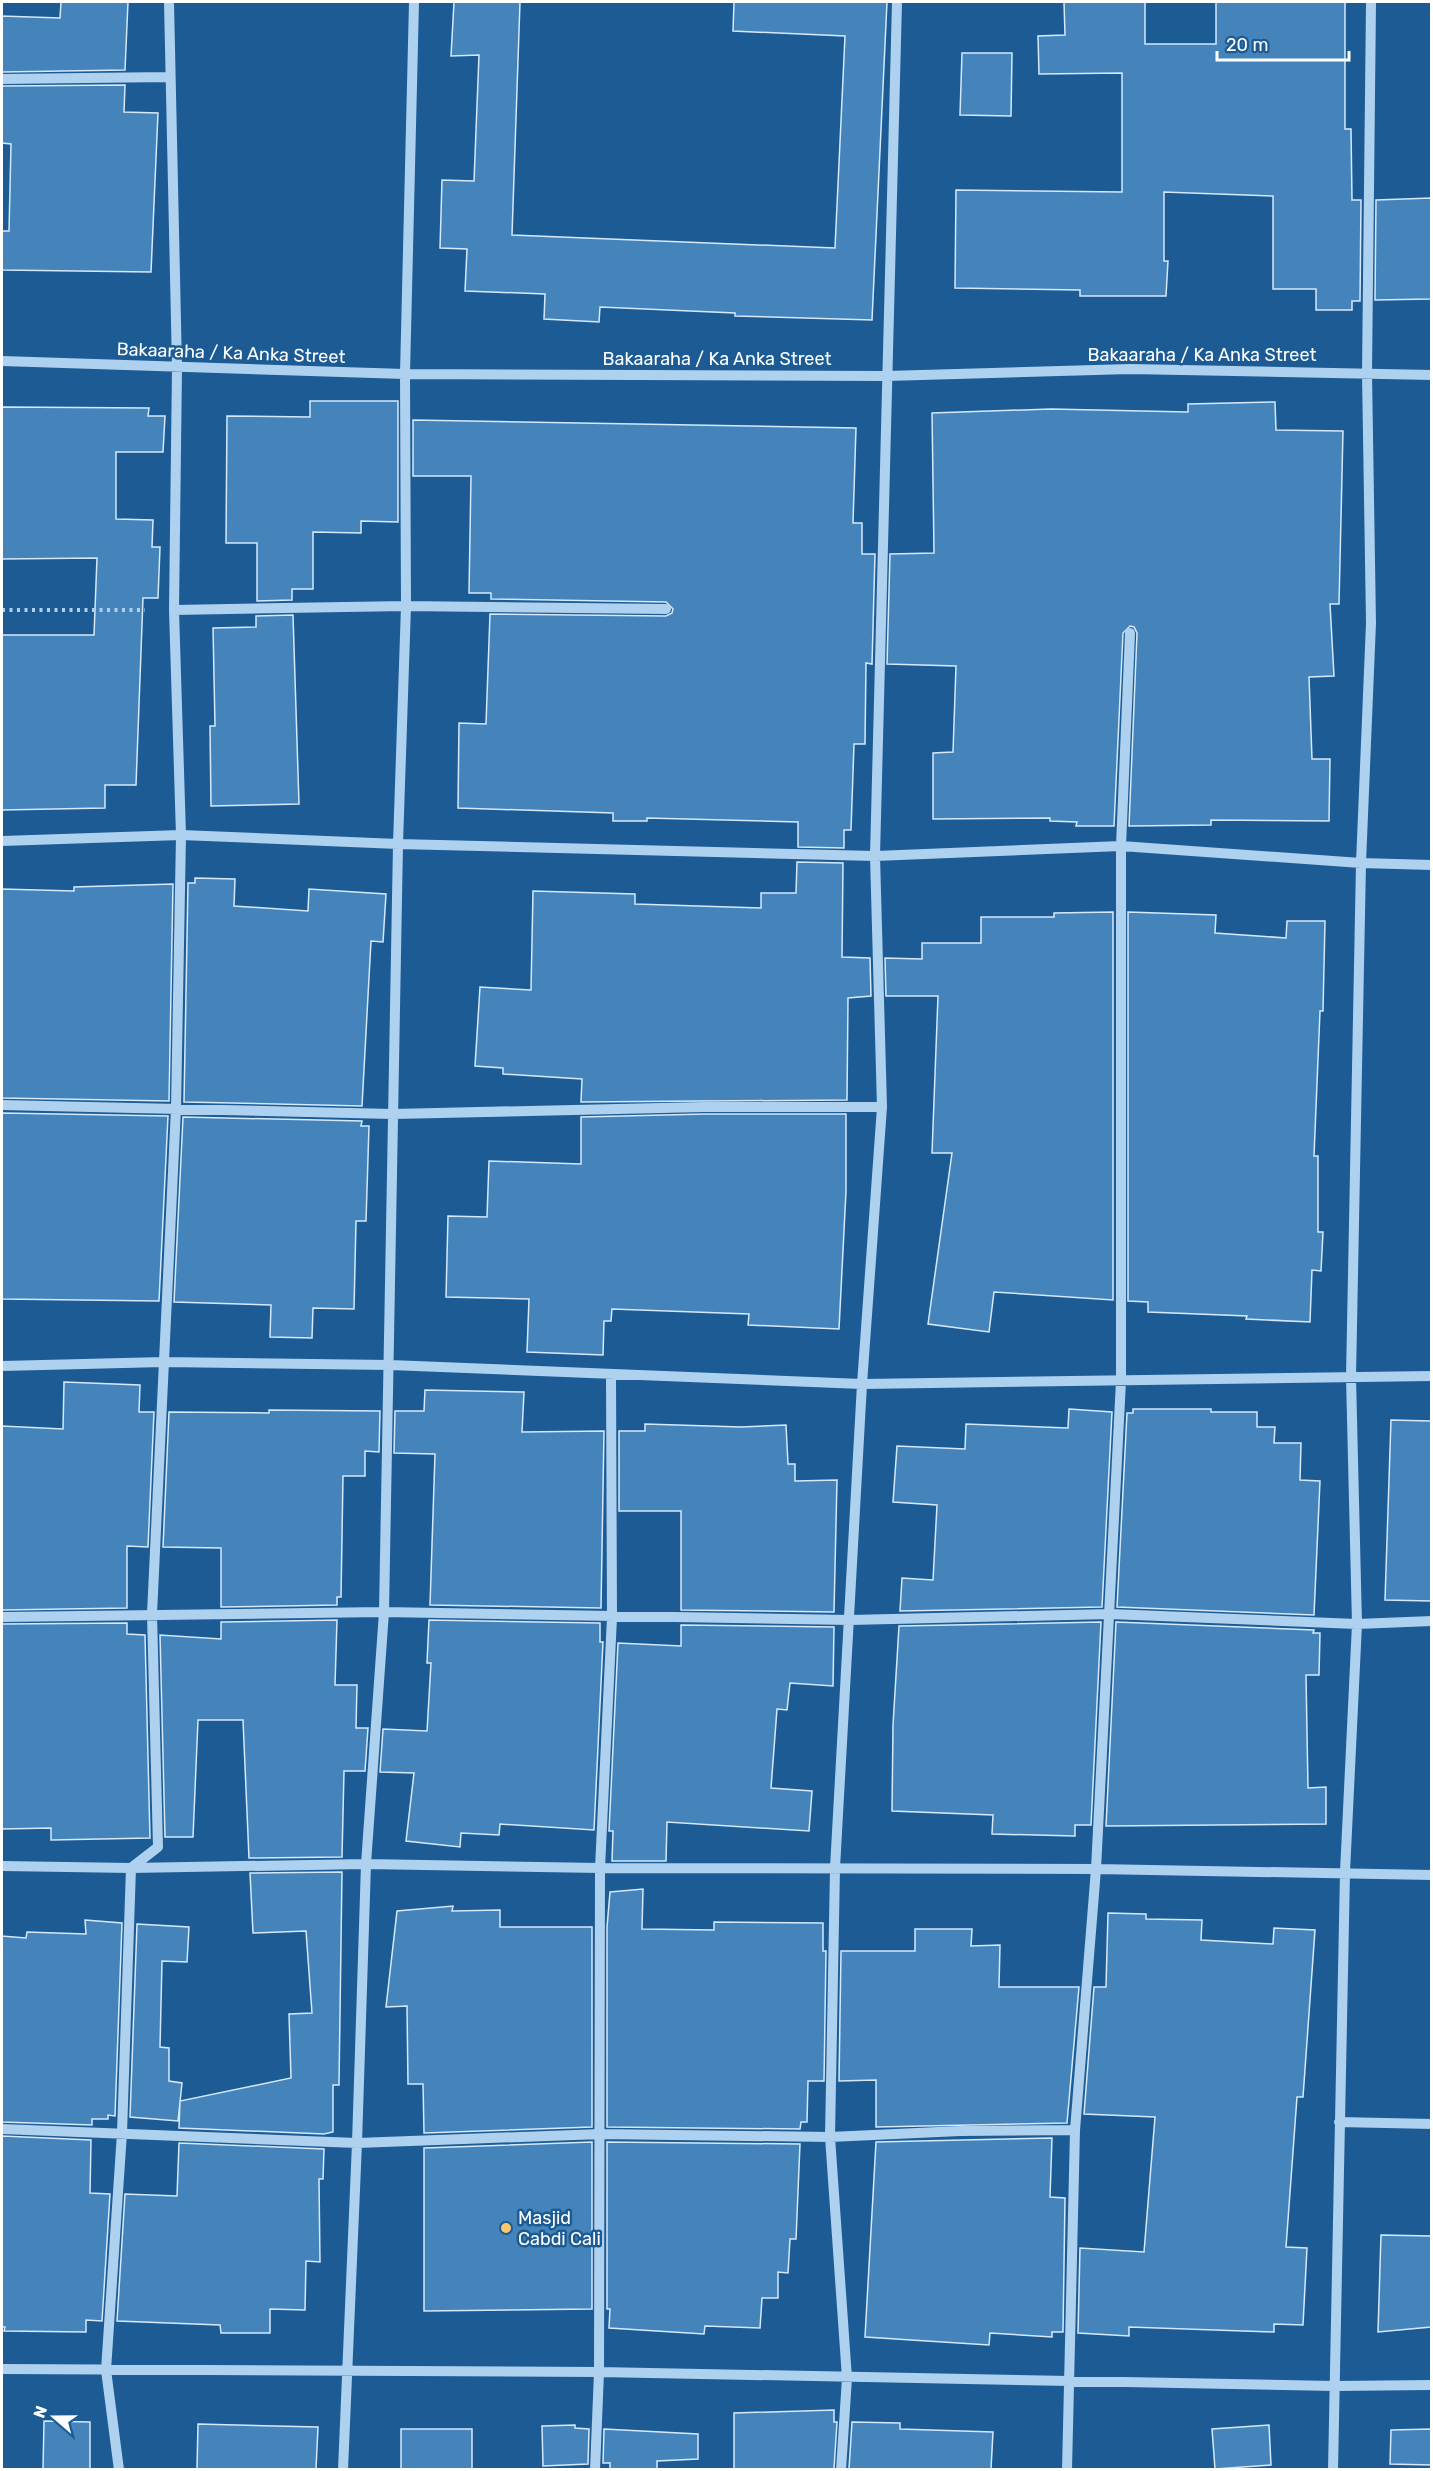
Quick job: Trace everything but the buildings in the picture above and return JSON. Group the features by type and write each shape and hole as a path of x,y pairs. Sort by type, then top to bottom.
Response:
{"street":[{"path":"130,1868 158,1847 152,1614 176,1108 181,835 174,610 177,368 170,2"},
{"path":"343,2469 366,1864 384,1612 398,844 406,606 405,374 414,2"},
{"path":"841,2469 847,2378 830,2137 835,1868 862,1384 882,1107 875,856 897,2"},
{"path":"1333,2469 1345,1872 1357,1624 1351,1377 1361,863 1371,622 1367,373 1371,2"},
{"path":"2,80 170,77"},
{"name":"Bakaaraha / Ka Anka Street","path":"2,361 405,374 886,376 1130,369 1431,375"},
{"path":"174,610 406,606 666,609"},
{"path":"1066,2469 1075,2130 1096,1869 1121,1381 1121,846 1130,633"},
{"path":"2,841 181,835 398,844 875,856 1121,846 1361,863 1431,865"},
{"path":"2,1105 393,1114 705,1107 882,1107"},
{"path":"2,1366 164,1362 390,1365 862,1384 1431,1376"},
{"path":"595,2469 599,2372 601,2134 600,1868 612,1617 611,1375"},
{"path":"2,1617 384,1612 850,1620 1110,1614 1357,1624 1431,1621"},
{"path":"2,1866 130,1868 366,1864 600,1868 1096,1869 1431,1875"},
{"path":"119,2469 106,2370 122,2133 130,1868"},
{"path":"1340,2122 1431,2124"},
{"path":"2,2129 357,2143 601,2134 830,2137 960,2131 1075,2130"},
{"path":"2,2369 599,2372 1334,2386 1431,2385"}],"path":[{"path":"2,610 174,610"}],"place":[{"name":"Masjid Cabdi Cali","path":"506,2228"}]}
